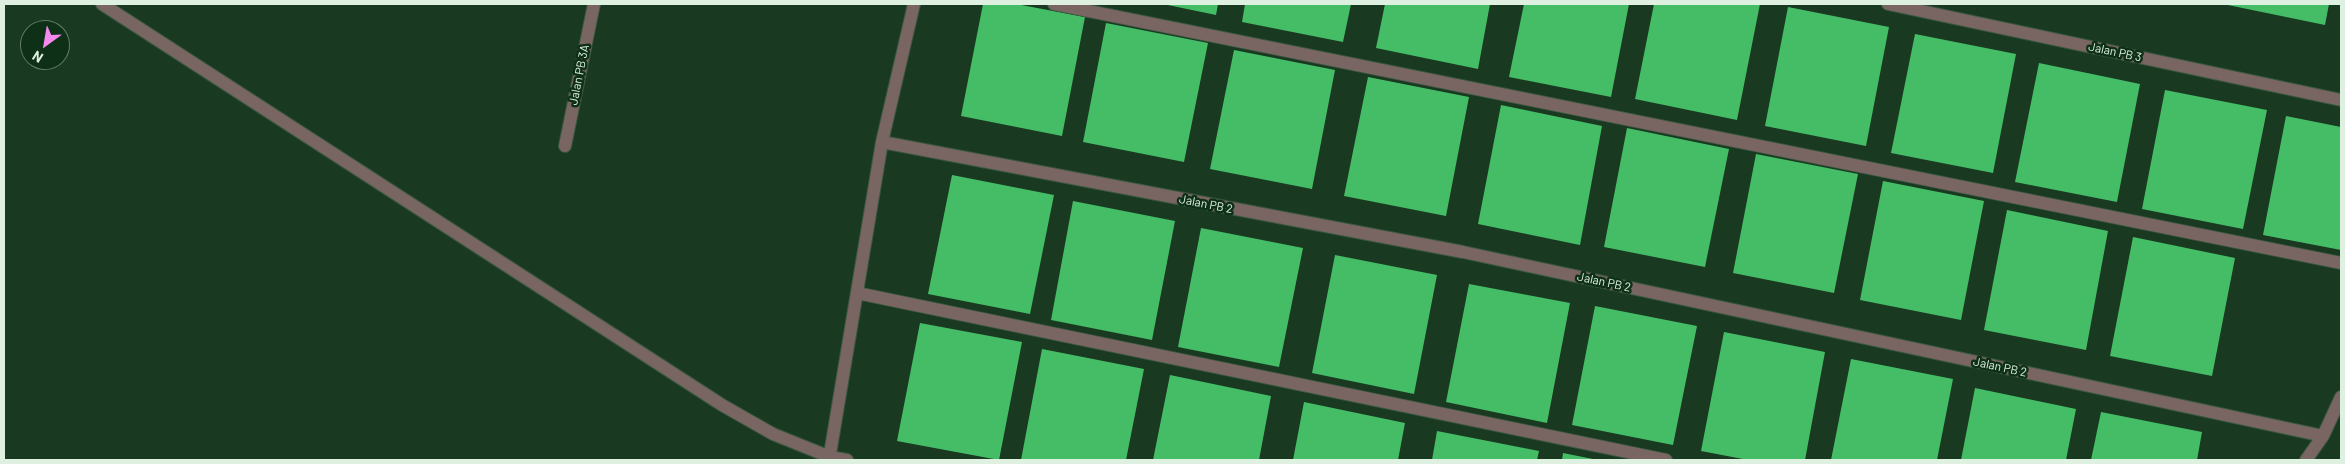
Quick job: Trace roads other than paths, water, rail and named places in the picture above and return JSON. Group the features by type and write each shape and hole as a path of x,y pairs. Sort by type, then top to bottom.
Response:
{"street":[{"path":"104,4 722,405 773,434 830,458 847,460"},
{"name":"Jalan PB 3A","path":"565,146 594,4"},
{"path":"830,458 882,142 914,4"},
{"path":"1054,4 2341,263"},
{"name":"Jalan PB 3","path":"1888,4 2341,100"},
{"name":"Jalan PB 2","path":"882,142 1463,252 2323,436"},
{"path":"857,293 1666,460"},
{"path":"2306,460 2323,436 2341,398"}]}
